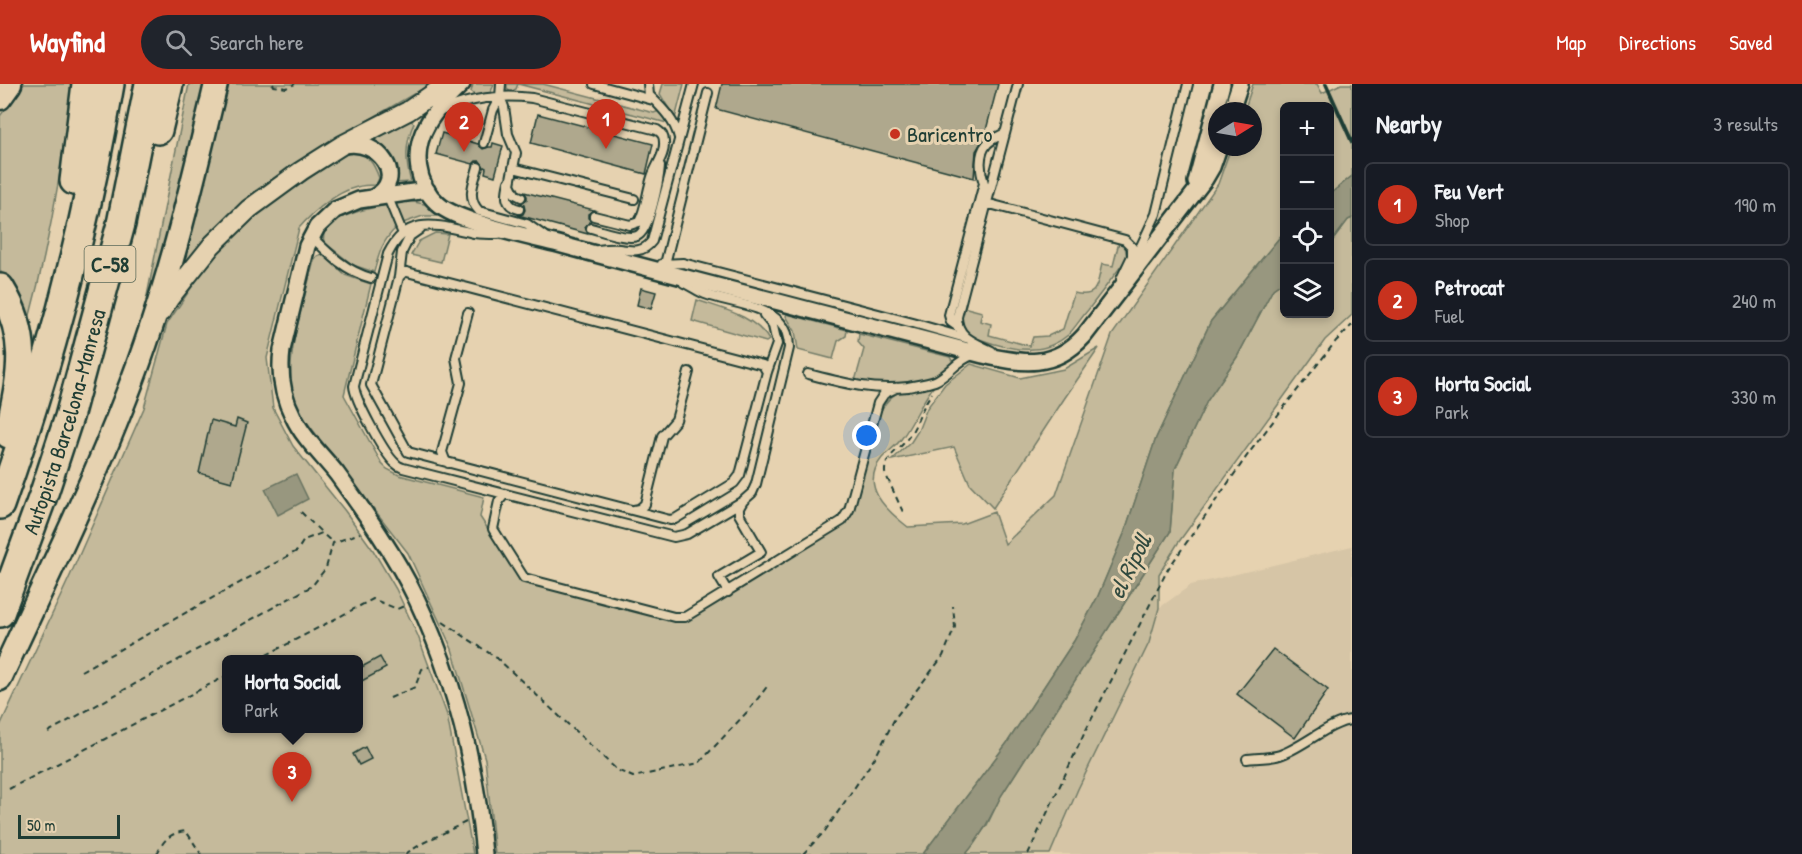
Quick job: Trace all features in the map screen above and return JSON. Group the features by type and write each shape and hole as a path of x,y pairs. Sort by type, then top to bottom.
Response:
{"highway":[{"path":"37,395 80,147 86,84"},
{"name":"Autopista Barcelona-Manresa","path":"0,505 37,395 60,315 97,153 110,84"},
{"name":"Autopista Barcelona-Manresa","path":"0,613 45,493 69,417 121,224 149,84"},
{"path":"69,417 121,281 169,84"},
{"path":"0,288 16,320 21,353 18,390 0,484"}],"main road":[{"path":"0,98 10,84"},
{"path":"0,679 82,500 126,397 180,231 216,84"}],"street":[{"path":"140,358 165,304 219,238 249,209 278,187 342,146 408,111 447,84"},
{"path":"462,84 427,125 419,145 418,169 427,190 439,205 449,212 526,236 639,266 664,268 1012,362 1036,362 1058,356 1068,351 1084,336 1205,179 1216,156"},
{"path":"1177,216 1196,182 1222,84"},
{"path":"1234,102 1240,84"},
{"path":"342,146 354,143 367,145 384,159 389,179 381,196"},
{"path":"427,190 359,200 326,216 311,236 280,364 285,399 293,418 335,472 374,528 419,604 443,662 469,750 484,854"}],"lane":[{"path":"484,143 493,110 500,96 501,84"},
{"path":"594,84 653,100"},
{"path":"648,84 647,90 653,100 662,108 676,129 678,144"},
{"path":"583,251 640,250 649,245 654,235 694,84"},
{"path":"958,328 957,317 1018,84"},
{"path":"1128,263 1141,246 1155,214 1188,84"},
{"path":"664,268 708,93"},
{"path":"435,114 453,105 500,96 532,98 657,130 664,139 659,177 642,233 635,237 626,237 591,228"},
{"path":"500,96 508,134 516,153 506,198 511,207 519,210"},
{"path":"1005,133 985,147 980,165 984,183 950,315 951,322 964,336 1012,362"},
{"path":"594,216 630,225 639,222 652,175 660,161"},
{"path":"478,167 471,194 478,211 527,224 555,243"},
{"path":"513,168 634,199"},
{"path":"510,180 512,192 522,197"},
{"path":"381,196 403,234"},
{"path":"986,203 1125,240 1132,247 1132,256 1109,305"},
{"path":"526,236 477,233 445,226 422,225 403,234 393,244 388,254 354,379 357,400 389,457 398,466 674,537 687,534 743,501 752,493 789,348 787,333 780,322 758,310 704,294 664,268"},
{"path":"445,226 426,226 410,236 402,252 399,277 371,386 408,452 448,463 673,520 738,480 777,337 771,322 758,310"},
{"path":"311,236 341,264 358,274 372,278"},
{"path":"664,268 683,263 913,322 969,339"},
{"path":"399,277 407,272 764,365 767,372"},
{"path":"448,463 442,452 460,383 456,358 468,313"},
{"path":"808,374 860,387 896,388 929,383 944,376 966,357 983,355"},
{"path":"634,510 645,504 662,435 676,420 689,372"},
{"path":"510,495 500,498 493,529 524,578 680,618 690,615 842,521 849,510 878,403 884,394 896,388"},
{"path":"728,592 719,577 761,552 738,511 743,501"},
{"path":"1247,759 1280,755 1343,720 1352,720"}],"path":[{"path":"273,84 286,88 295,84"},
{"path":"1028,854 1085,732 1168,569 1249,453 1336,342 1352,325"},
{"path":"903,512 885,473 886,462 908,438 922,407 944,376"},
{"path":"301,512 333,543"},
{"path":"333,543 374,528"},
{"path":"81,671 297,551 304,540 322,533"},
{"path":"48,732 312,586 326,568 333,543"},
{"path":"267,655 373,599 398,609 419,604 498,659 617,770 633,777 699,764 749,710 769,684"},
{"path":"803,854 825,831 876,756 895,717 943,656 955,627 953,606"},
{"path":"390,698 415,687 422,669 443,662"},
{"path":"9,789 222,678"},
{"path":"405,854 480,815"},
{"path":"157,854 162,842 175,832 186,831 201,854"}],"shaded area":[{"path":"24,84 72,84 54,204 28,323 7,278 0,271 0,116"},
{"path":"189,84 206,84 172,224 146,301"},
{"path":"225,84 431,84 315,151 255,191 223,221 182,267"},
{"path":"473,84 494,84 490,94 476,96 471,92"},
{"path":"507,84 518,84 511,92 507,89"},
{"path":"518,84 543,84 654,113 659,111 667,123"},
{"path":"663,84 684,84 675,119 660,94"},
{"path":"1253,84 1317,84 1322,93 1341,84 1352,84 1352,176 1334,191 1334,102 1280,102 1280,237 1211,321 1156,438 1124,534 1098,596 1074,641 1007,743 923,854 495,854 485,759 452,649 408,553 310,426 295,402 291,387 292,351 300,312 317,256 322,254 345,275 371,284 344,395 382,464 399,475 484,497 480,517 522,581 682,622 689,620 849,520 877,418 883,407 899,392 934,386 898,444 882,458 876,468 873,478 878,497 891,513 908,527 962,524 994,512 1005,544 1056,495 1112,335 1218,184 1228,156 1262,156 1262,102 1247,102"},
{"path":"408,119 414,123 407,152 411,182 394,183 379,146 366,138"},
{"path":"353,149 370,160 375,167 379,178 376,185 357,187 333,198 299,228 267,358 273,408 293,446 373,550 396,589 418,636 447,715 473,854 0,854 0,726 70,576 144,408 167,324 207,264 256,214"},
{"path":"409,201 424,204 442,216 423,216 403,223 395,203"},
{"path":"386,205 396,228 384,243 374,272 353,265 324,242 324,234 336,221 357,212"},
{"path":"1352,218 1352,315 1325,340 1178,543 1159,574 1159,608 1149,643 1078,789 1050,854 966,854 987,825 1001,796 1170,532 1175,469 1207,401 1237,357 1273,289 1280,284 1280,318 1334,318 1334,239"},
{"path":"435,233 448,234 441,262 411,255 419,241"},
{"path":"1119,242 1125,246 1127,258 1068,335 1056,343 1038,349 1013,348 974,337 966,331 962,318 963,307 982,312 980,321 991,324 989,335 1030,346 1033,337 1048,336 1063,329 1074,293 1088,294 1096,288 1102,264 1113,266"},
{"path":"697,300 727,310 755,324 769,340 766,342 692,321"},
{"path":"787,314 847,330 846,336 838,341 833,359 798,350 795,331"},
{"path":"859,334 950,357 953,362 938,374 920,381 898,384 855,381 864,349 858,342"},
{"path":"1099,348 993,508 970,484 954,447 892,460 911,442 927,408 945,384 971,364 1020,378 1064,369"},
{"path":"1352,546 1352,854 1050,854 1078,789 1149,643 1159,608 1191,585"}],"water":[{"path":"1352,176 1352,218 1334,239 1334,210 1334,191"},
{"name":"el Ripoll","path":"1280,237 1280,284 1273,289 1237,357 1207,401 1175,469 1170,532 966,854 923,854 1007,743 1074,641 1098,596 1124,534 1156,438 1211,321"},
{"path":"296,474 308,499 278,515 265,489"}],"building":[{"name":"Baricentro","path":"722,84 998,84 984,138 976,151 974,178 716,109"},
{"path":"538,114 653,144 646,174 531,143"},
{"path":"442,133 478,144 483,149 492,147 493,143 503,146 495,176 485,173 486,168 480,161 473,164 436,154"},
{"path":"524,192 594,210 588,214 591,221 585,227 588,234 518,215 523,214 525,210 521,203 527,199"},
{"path":"641,288 656,292 651,309 637,305"},
{"path":"237,419 247,423 232,482 199,473 211,420 235,427"},
{"path":"1273,649 1328,690 1295,738 1237,694"},
{"path":"380,657 386,668 363,680 363,666"},
{"path":"365,747 371,759 359,765 353,754"}],"railway":[{"path":"1326,84 1352,142"}],"place":[{"name":"Baricentro","path":"895,134"},
{"name":"Feu Vert","path":"606,149"},
{"name":"Petrocat","path":"464,152"},
{"name":"Horta Social","path":"292,802"}]}
